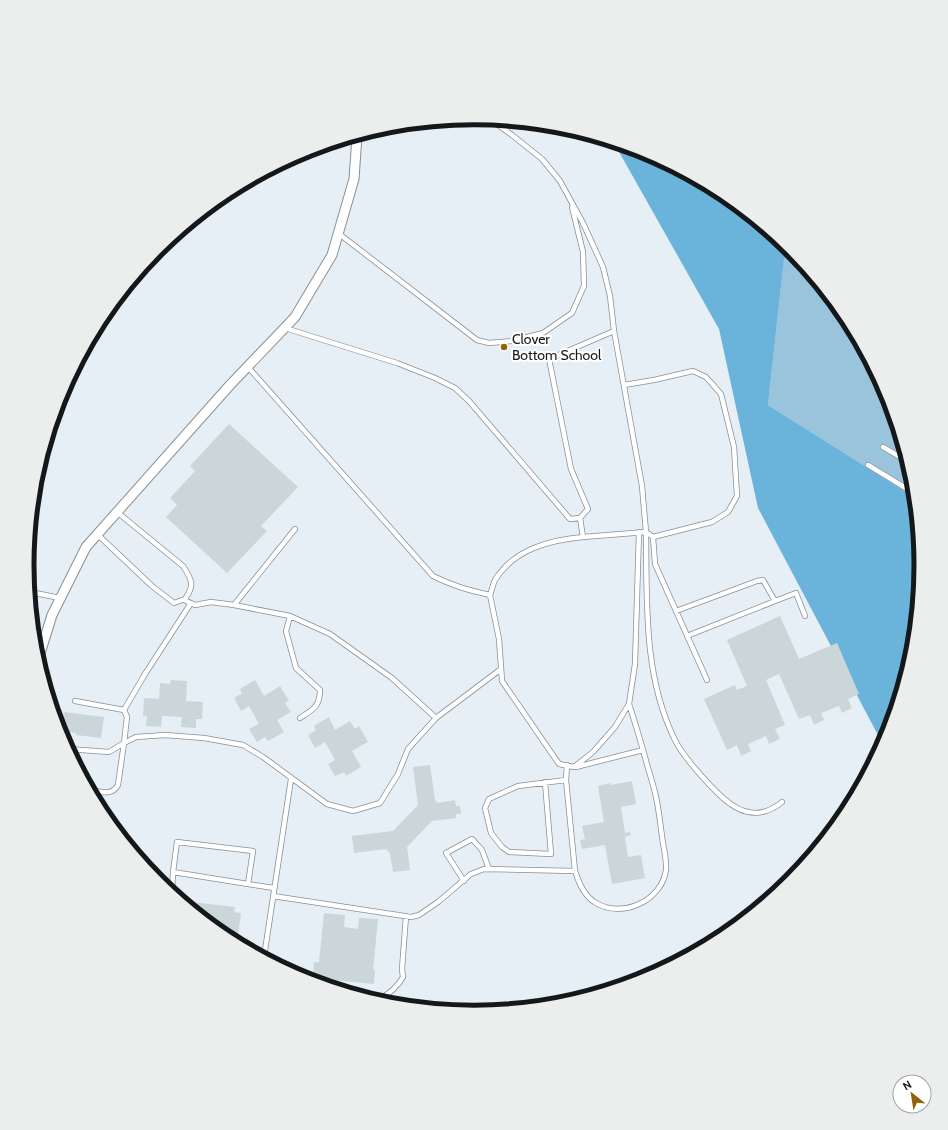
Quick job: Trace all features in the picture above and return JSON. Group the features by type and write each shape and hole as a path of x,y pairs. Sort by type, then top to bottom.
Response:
{"street":[{"path":"42,648 52,614 86,547 230,385 295,317 332,255 354,179 357,141"}],"lane":[{"path":"500,126 542,159 560,181 583,222 604,267 642,486 646,532 649,637 655,683 675,741 714,789 731,805 747,813 762,813 774,809 782,802"},
{"path":"338,233 477,340 489,343 512,341 543,333 572,313 584,286 583,252 570,199"},
{"path":"285,328 397,362 455,388 469,401 570,519 580,518 588,509 571,469 549,358 614,331"},
{"path":"248,367 433,576 461,588 490,595"},
{"path":"624,385 693,371 706,377 721,394 734,447 737,496 728,512 712,522 653,537 646,532 639,532 562,539 539,545 519,556 506,567 495,581 490,595 499,639 502,681 559,764 574,767 643,750"},
{"path":"884,447 901,457"},
{"path":"868,465 907,489"},
{"path":"97,534 152,586 174,603 184,600 190,591 191,577 183,566 117,512"},
{"path":"580,518 583,538"},
{"path":"234,605 295,529"},
{"path":"574,767 593,752 615,727 629,704 635,664 639,532"},
{"path":"653,537 655,564 707,680"},
{"path":"676,612 763,580 775,601"},
{"path":"35,593 60,598"},
{"path":"687,636 796,593 805,616"},
{"path":"184,600 195,605 211,602 290,616 330,634 392,678 436,718"},
{"path":"124,710 145,674 191,603"},
{"path":"290,616 286,632 296,668 320,690 320,698 316,707 300,718"},
{"path":"74,749 109,752 136,737 165,735 204,738 243,745 263,757 327,804 353,811 380,803 398,774 408,749 436,718 501,669"},
{"path":"75,701 124,710"},
{"path":"567,765 566,780 575,871 579,883 587,896 596,903 608,908 622,908 638,905 652,896 663,882 666,868 656,796 629,704"},
{"path":"97,791 108,793 113,792 118,785 127,716 124,710"},
{"path":"265,952 291,779"},
{"path":"545,782 551,854 509,852 502,847 491,833 485,808 489,799 518,786 545,782 566,780"},
{"path":"464,881 446,853 472,839 482,850 489,869"},
{"path":"172,885 177,842 253,851 248,884"},
{"path":"273,896 411,917 419,914 438,902 471,874 484,869 575,871"},
{"path":"173,872 274,888"},
{"path":"384,996 398,985 403,977 402,968 406,916"}],"shaded area":[{"path":"617,149 669,170 718,199 764,234 788,257 784,259 768,405 908,493 913,536 914,565 910,622 906,651 899,679 891,706 879,737 758,508 719,329"},
{"path":"787,256 823,297 840,321 869,370 891,424 906,479 908,493 768,405 784,258"}],"building":[{"path":"229,424 298,487 261,526 267,531 227,573 166,517 177,505 170,498 195,471 190,466"},
{"path":"780,616 799,659 837,643 859,694 848,699 852,708 842,713 839,706 821,713 824,720 814,725 810,715 799,719 779,674 766,680 785,725 775,729 780,739 769,744 766,736 748,744 751,751 741,756 737,745 727,750 704,699 735,685 737,690 747,686 727,640"},
{"path":"171,680 187,681 186,701 203,702 202,719 196,719 196,728 181,727 182,717 162,716 161,727 146,726 147,716 143,716 144,698 159,699 160,683 170,684"},
{"path":"255,680 264,696 280,686 289,701 285,703 291,712 277,720 284,732 268,741 265,737 257,742 249,729 259,724 249,706 241,711 234,698 242,693 240,689"},
{"path":"64,712 104,717 101,738 76,735 76,733 67,732 63,721"},
{"path":"329,717 335,730 350,721 355,729 359,726 368,742 352,751 361,767 346,776 344,772 335,776 328,764 335,760 325,742 315,748 308,735 316,730 314,726"},
{"path":"430,765 435,800 438,803 455,800 456,806 460,806 461,814 456,814 456,818 432,821 407,847 410,870 393,872 390,853 386,849 354,853 352,836 393,831 418,805 413,767"},
{"path":"632,781 636,804 621,807 625,833 630,832 631,835 625,837 628,857 641,855 645,878 612,884 605,845 582,849 580,840 585,839 582,826 604,822 598,786"},
{"path":"191,902 235,907 234,912 241,913 238,936"},
{"path":"324,913 345,915 344,927 358,929 359,918 378,919 373,970 375,970 374,984 326,979 313,975 314,962 319,962"}],"place":[{"name":"Clover Bottom School","path":"504,347"}]}
